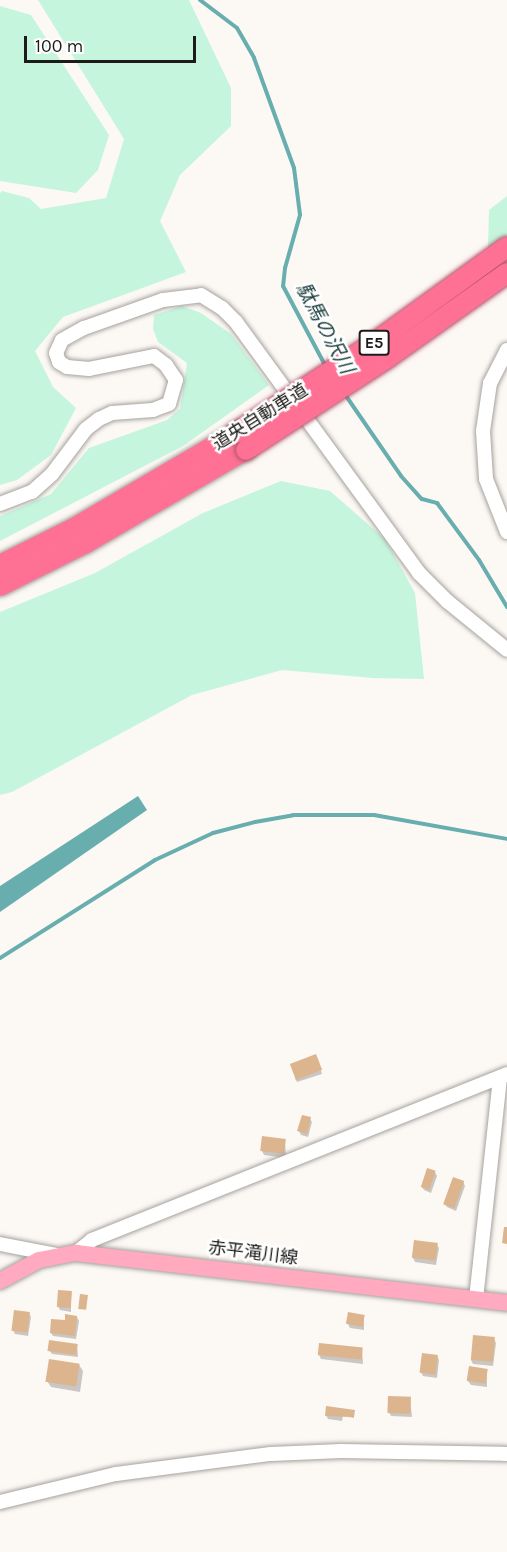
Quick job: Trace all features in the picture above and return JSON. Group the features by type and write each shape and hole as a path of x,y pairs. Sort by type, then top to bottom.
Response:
{"highway":[{"name":"道央自動車道","path":"0,586 86,543 241,441 507,248"},
{"name":"道央自動車道","path":"0,565 241,441 387,358 507,273"}],"main road":[{"name":"赤平滝川線","path":"0,1281 25,1265 56,1255 76,1253 507,1303"}],"street":[{"path":"0,504 32,492 52,474 86,429 99,419 112,413 153,411 169,404 176,380 166,365 154,356 89,369 68,367 59,362 56,353 62,340 84,328 163,300 201,295 222,308 236,322 419,573 447,601 507,650"},
{"path":"507,350 490,383 483,430 486,480 507,532"},
{"path":"76,1253 92,1240 504,1075 476,1299"},
{"path":"0,1244 56,1255"},
{"path":"0,1502 116,1474 271,1454 341,1451 507,1454"}],"green space":[{"path":"38,0 189,0 231,88 231,126 180,175 160,221 186,272 63,317 35,351 53,387 76,408 51,455 17,480 0,485 0,193 2,191 29,198 41,209 106,198 124,139"},
{"path":"0,6 31,15 109,135 98,170 76,193 0,181"},
{"path":"507,196 507,261 488,247 489,210"},
{"path":"182,306 201,313 231,334 269,385 183,446 0,541 0,516 51,494 89,448 167,420 180,409 187,363 158,342 153,329 154,315"},
{"path":"281,481 330,491 385,539 415,593 424,679 373,678 282,670 192,695 12,792 0,795 0,612 95,573 203,513"}],"water":[{"path":"138,796 147,810 0,912 0,886"}],"building":[{"path":"316,1054 322,1070 296,1080 290,1064"},
{"path":"302,1115 311,1117 307,1134 297,1131"},
{"path":"262,1136 286,1139 284,1154 260,1151"},
{"path":"427,1168 436,1171 429,1190 421,1187"},
{"path":"453,1177 464,1181 454,1208 443,1204"},
{"path":"504,1227 507,1227 507,1244 502,1243"},
{"path":"414,1240 438,1243 436,1261 412,1258"},
{"path":"58,1290 72,1291 71,1308 57,1307"},
{"path":"80,1294 88,1295 86,1310 78,1309"},
{"path":"14,1310 30,1312 27,1333 11,1331"},
{"path":"348,1312 365,1315 363,1327 346,1324"},
{"path":"65,1314 77,1316 75,1336 50,1333 51,1319 65,1320"},
{"path":"473,1335 495,1337 493,1362 471,1360"},
{"path":"49,1340 78,1344 76,1355 47,1351"},
{"path":"319,1343 363,1348 362,1360 318,1355"},
{"path":"422,1353 438,1355 435,1375 420,1373"},
{"path":"49,1359 80,1364 76,1387 45,1382"},
{"path":"469,1366 488,1369 485,1384 467,1381"},
{"path":"388,1396 411,1397 410,1414 387,1413"},
{"path":"326,1406 355,1410 354,1417 325,1416"}],"waterway":[{"name":"駄馬の沢川","path":"200,0 237,28 254,58 294,168 300,215 285,268 283,286 326,367"},
{"name":"駄馬の沢川","path":"344,393 401,476 422,499 437,503 479,560 507,607"},
{"path":"0,958 155,860 213,833 255,822 293,815 374,815 507,839"}]}
